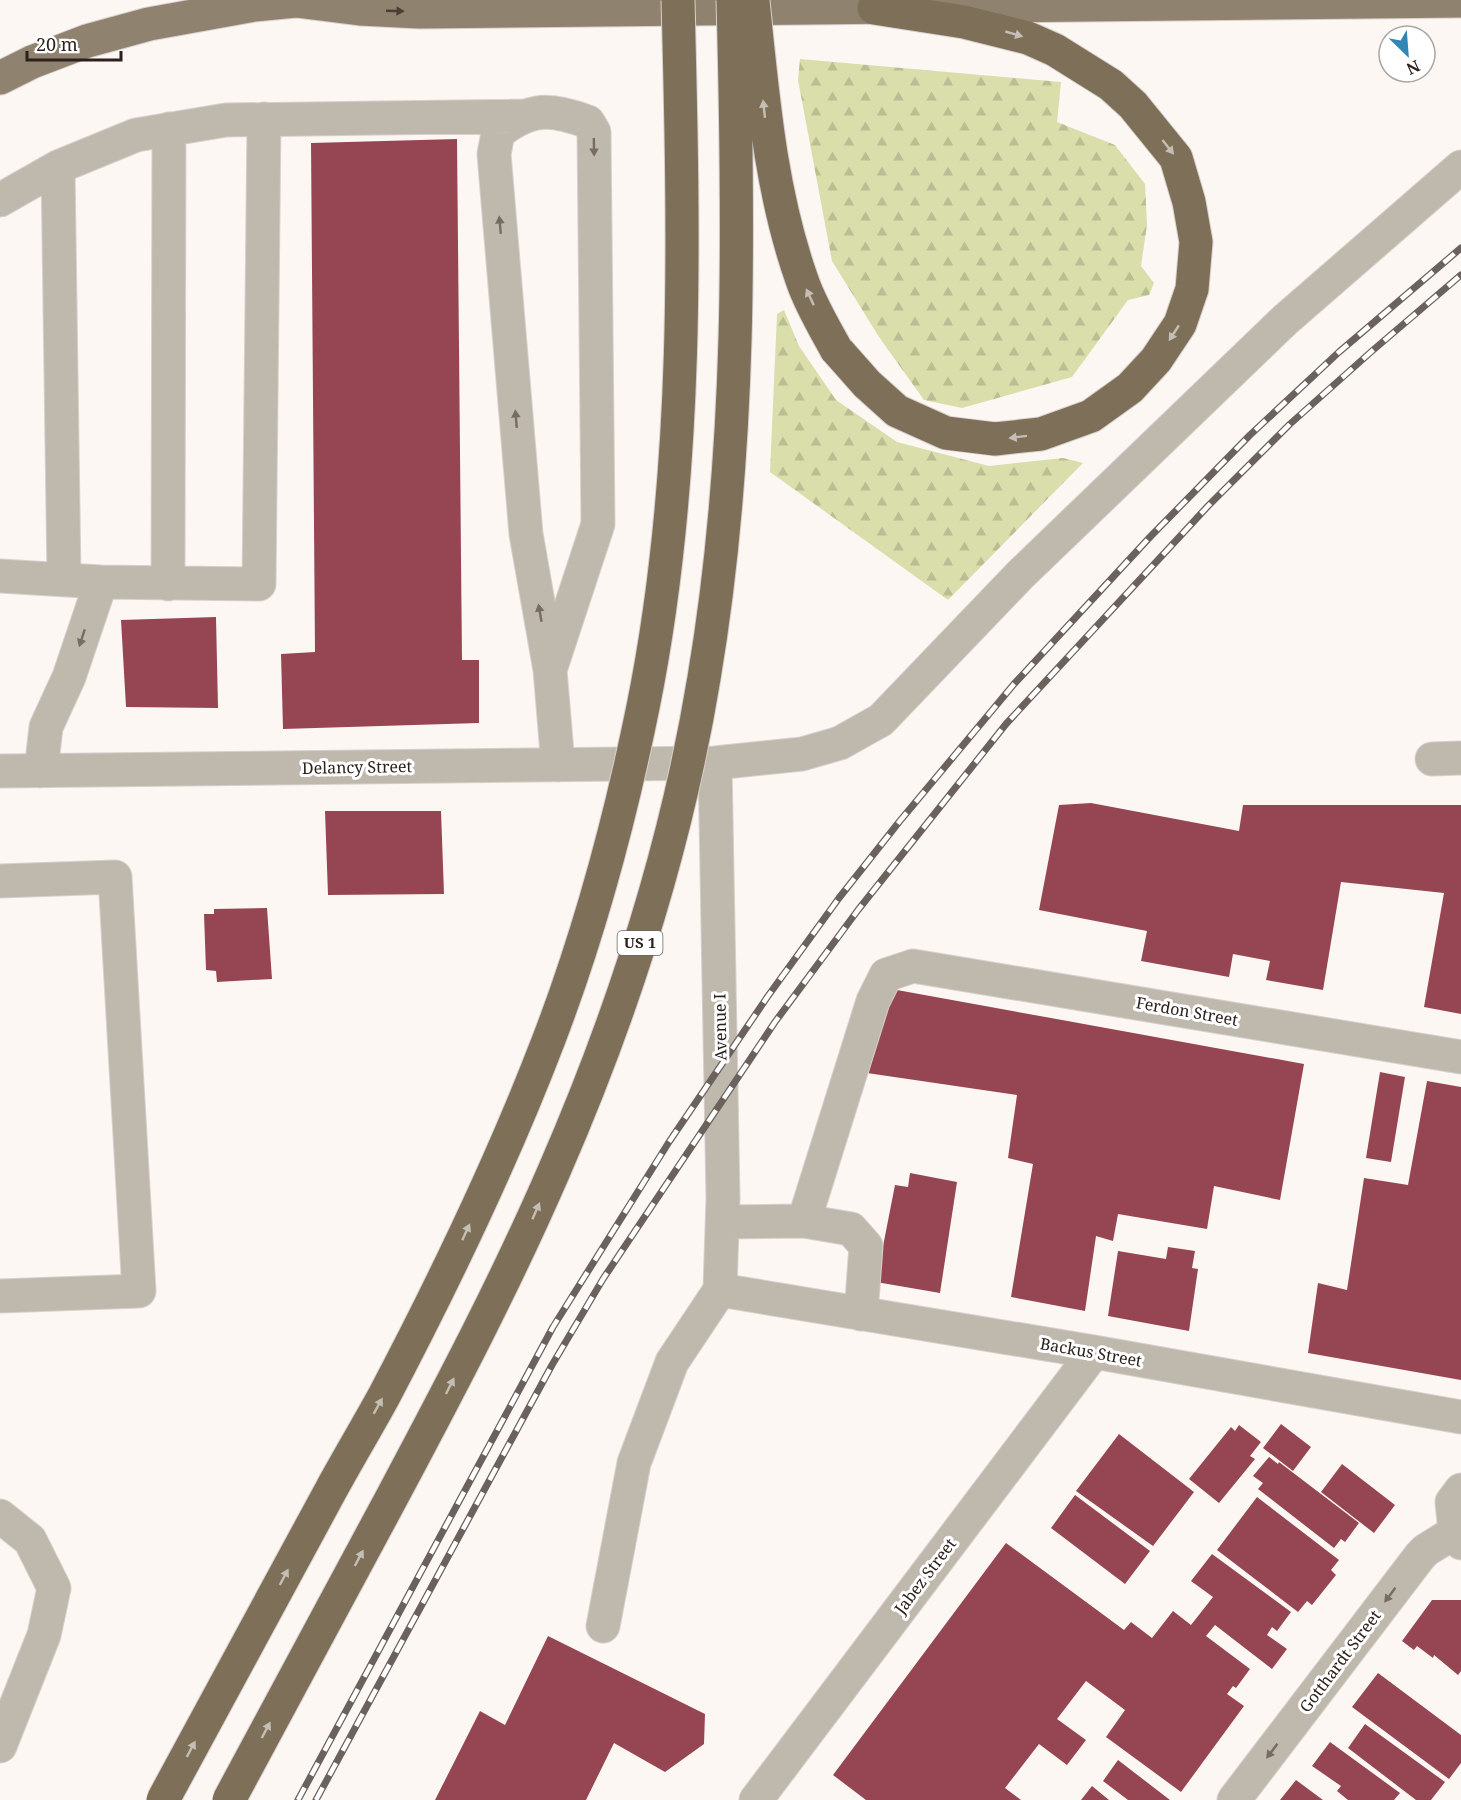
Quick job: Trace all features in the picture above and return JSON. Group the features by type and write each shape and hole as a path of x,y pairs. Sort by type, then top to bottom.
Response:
{"highway":[{"path":"163,1800 381,1401 458,1248 506,1143 549,1037 576,962 603,873 648,681 662,591 673,478 680,364 682,248 678,0"},
{"name":"US 1","path":"229,1800 427,1432 529,1226 572,1130 609,1035 652,904 680,793 704,681 726,509 734,395 737,279 733,0"},
{"path":"752,0 766,127 780,208 802,282 836,349 867,384 897,411 946,433 995,439 1041,434 1091,416 1130,388 1156,360 1180,324 1192,289 1196,242 1189,202 1176,158 1133,105 1111,86 1055,50 1028,38 964,22 874,8"}],"main road":[{"path":"0,78 32,62 87,41 149,24 254,5 297,0 360,9 420,12 1461,1"}],"street":[{"path":"550,670 598,524 594,132 588,122 550,111 513,121 498,133 494,154 526,534 550,670 558,765"},
{"path":"0,200 58,167 136,135 169,129 226,120 526,116"},
{"path":"0,576 101,582 260,584 264,119"},
{"path":"168,584 169,129"},
{"path":"58,167 64,579"},
{"name":"Delancy Street","path":"0,771 715,763 802,754 840,743 881,720 1020,575 1285,320 1461,167"},
{"path":"41,771 46,727 69,677 101,582"},
{"name":"Avenue I","path":"715,763 723,1222 720,1290"},
{"path":"0,881 115,877 140,1291 0,1296"},
{"name":"Ferdon Street","path":"804,1221 873,1001 886,975 914,966 1461,1057"},
{"path":"723,1222 804,1221 851,1229 866,1246 861,1314"},
{"path":"603,1626 634,1463 672,1362 720,1290"},
{"name":"Backus Street","path":"720,1290 1094,1352 1461,1417"},
{"name":"Jabez Street","path":"756,1800 1094,1352"},
{"path":"1458,1537 1452,1502 1461,1490"},
{"path":"0,1516 30,1540 54,1587 44,1635 0,1746"},
{"name":"Gotthardt Street","path":"1234,1800 1420,1556 1426,1550 1458,1537"}],"green space":[{"path":"800,59 1061,82 1057,122 1115,145 1145,184 1147,225 1141,266 1154,283 1149,295 1128,300 1072,377 962,408 924,400 879,337 832,261 798,80"},
{"path":"784,310 799,346 836,400 897,442 989,466 1063,458 1083,463 948,600 770,472 777,314"}],"building":[{"path":"457,139 462,660 479,660 479,723 283,729 281,654 315,652 311,143"},
{"path":"216,617 218,708 126,707 121,620"},
{"path":"1091,803 1239,831 1243,805 1461,805 1461,1014 1424,1007 1444,893 1341,882 1323,990 1266,980 1270,961 1233,954 1229,977 1141,961 1147,931 1039,910 1059,805"},
{"path":"325,811 441,811 444,894 328,895"},
{"path":"267,908 272,979 217,982 216,971 206,970 204,914 214,914 214,909"},
{"path":"886,988 1304,1064 1280,1200 1214,1186 1207,1229 1118,1214 1113,1241 1096,1236 1085,1311 1011,1297 1033,1164 1008,1158 1017,1095 867,1073"},
{"path":"1380,1072 1405,1077 1391,1162 1366,1158"},
{"path":"1427,1081 1461,1087 1461,1380 1308,1353 1318,1283 1347,1290 1364,1178 1408,1185"},
{"path":"910,1173 957,1182 940,1293 876,1282 895,1185 908,1187"},
{"path":"1168,1247 1195,1251 1192,1268 1198,1269 1189,1331 1108,1316 1118,1251 1166,1259"},
{"path":"1281,1424 1311,1447 1293,1471 1263,1448"},
{"path":"1239,1425 1261,1442 1250,1456 1255,1459 1219,1503 1189,1479 1231,1427 1235,1431"},
{"path":"1119,1434 1194,1492 1153,1546 1076,1491"},
{"path":"1269,1457 1278,1464 1279,1462 1359,1523 1345,1542 1341,1539 1334,1548 1258,1489 1263,1483 1253,1476"},
{"path":"1342,1464 1395,1505 1374,1533 1321,1492"},
{"path":"1075,1495 1150,1551 1125,1584 1051,1528"},
{"path":"1257,1497 1339,1560 1331,1570 1336,1575 1312,1605 1307,1601 1298,1612 1217,1550"},
{"path":"1006,1543 1124,1630 1131,1622 1152,1638 1173,1611 1191,1625 1213,1597 1191,1581 1212,1554 1291,1612 1277,1631 1272,1627 1267,1635 1287,1649 1272,1669 1215,1625 1206,1636 1250,1669 1236,1688 1233,1686 1227,1694 1244,1706 1181,1792 1106,1737 1125,1710 1086,1681 1057,1719 1086,1740 1067,1765 1039,1744 1005,1788 1021,1800 866,1800 833,1775"},
{"path":"1432,1600 1461,1600 1461,1671 1458,1675 1434,1655 1433,1658 1417,1646 1414,1650 1402,1641"},
{"path":"548,1636 705,1714 704,1744 665,1772 614,1743 586,1800 435,1800 480,1711 505,1725"},
{"path":"1378,1673 1461,1735 1461,1763 1449,1779 1352,1707"},
{"path":"1365,1724 1445,1782 1431,1800 1416,1800 1348,1748"},
{"path":"1330,1742 1400,1793 1394,1800 1348,1800 1337,1791 1341,1786 1312,1766"},
{"path":"1118,1760 1170,1800 1128,1800 1103,1781"},
{"path":"1296,1780 1323,1800 1280,1800"},
{"path":"1092,1786 1109,1800 1081,1800"}],"railway":[{"path":"298,1800 553,1327 669,1142 768,996 839,898 1014,684 1150,537 1250,435 1339,352 1461,248"},
{"path":"316,1800 552,1365 603,1279 775,1022 858,910 1006,724 1208,506 1290,424 1461,275"}]}
